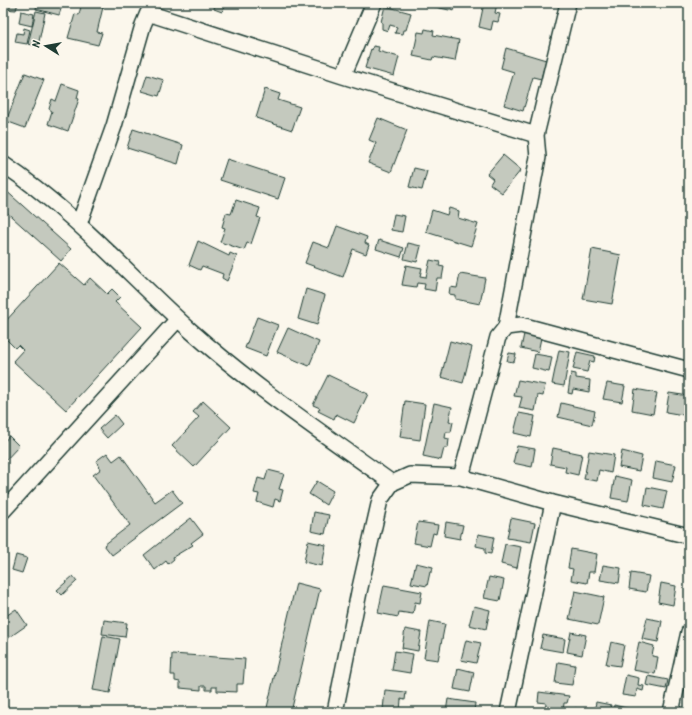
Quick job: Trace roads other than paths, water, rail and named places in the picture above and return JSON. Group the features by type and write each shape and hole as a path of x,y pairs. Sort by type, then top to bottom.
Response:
{"street":[{"path":"343,76 374,3"},
{"path":"461,477 498,337 506,328 538,157 536,135 568,3"},
{"path":"79,224 114,126 149,8 343,76 536,135"},
{"path":"3,164 79,224 135,280 178,319 270,396 392,483"},
{"path":"3,511 178,319"},
{"path":"506,328 521,326 689,370"},
{"path":"336,712 359,592 380,500 392,483 410,475 461,477 553,503 689,536"},
{"path":"508,712 553,503"},
{"path":"671,712 689,632"}]}
